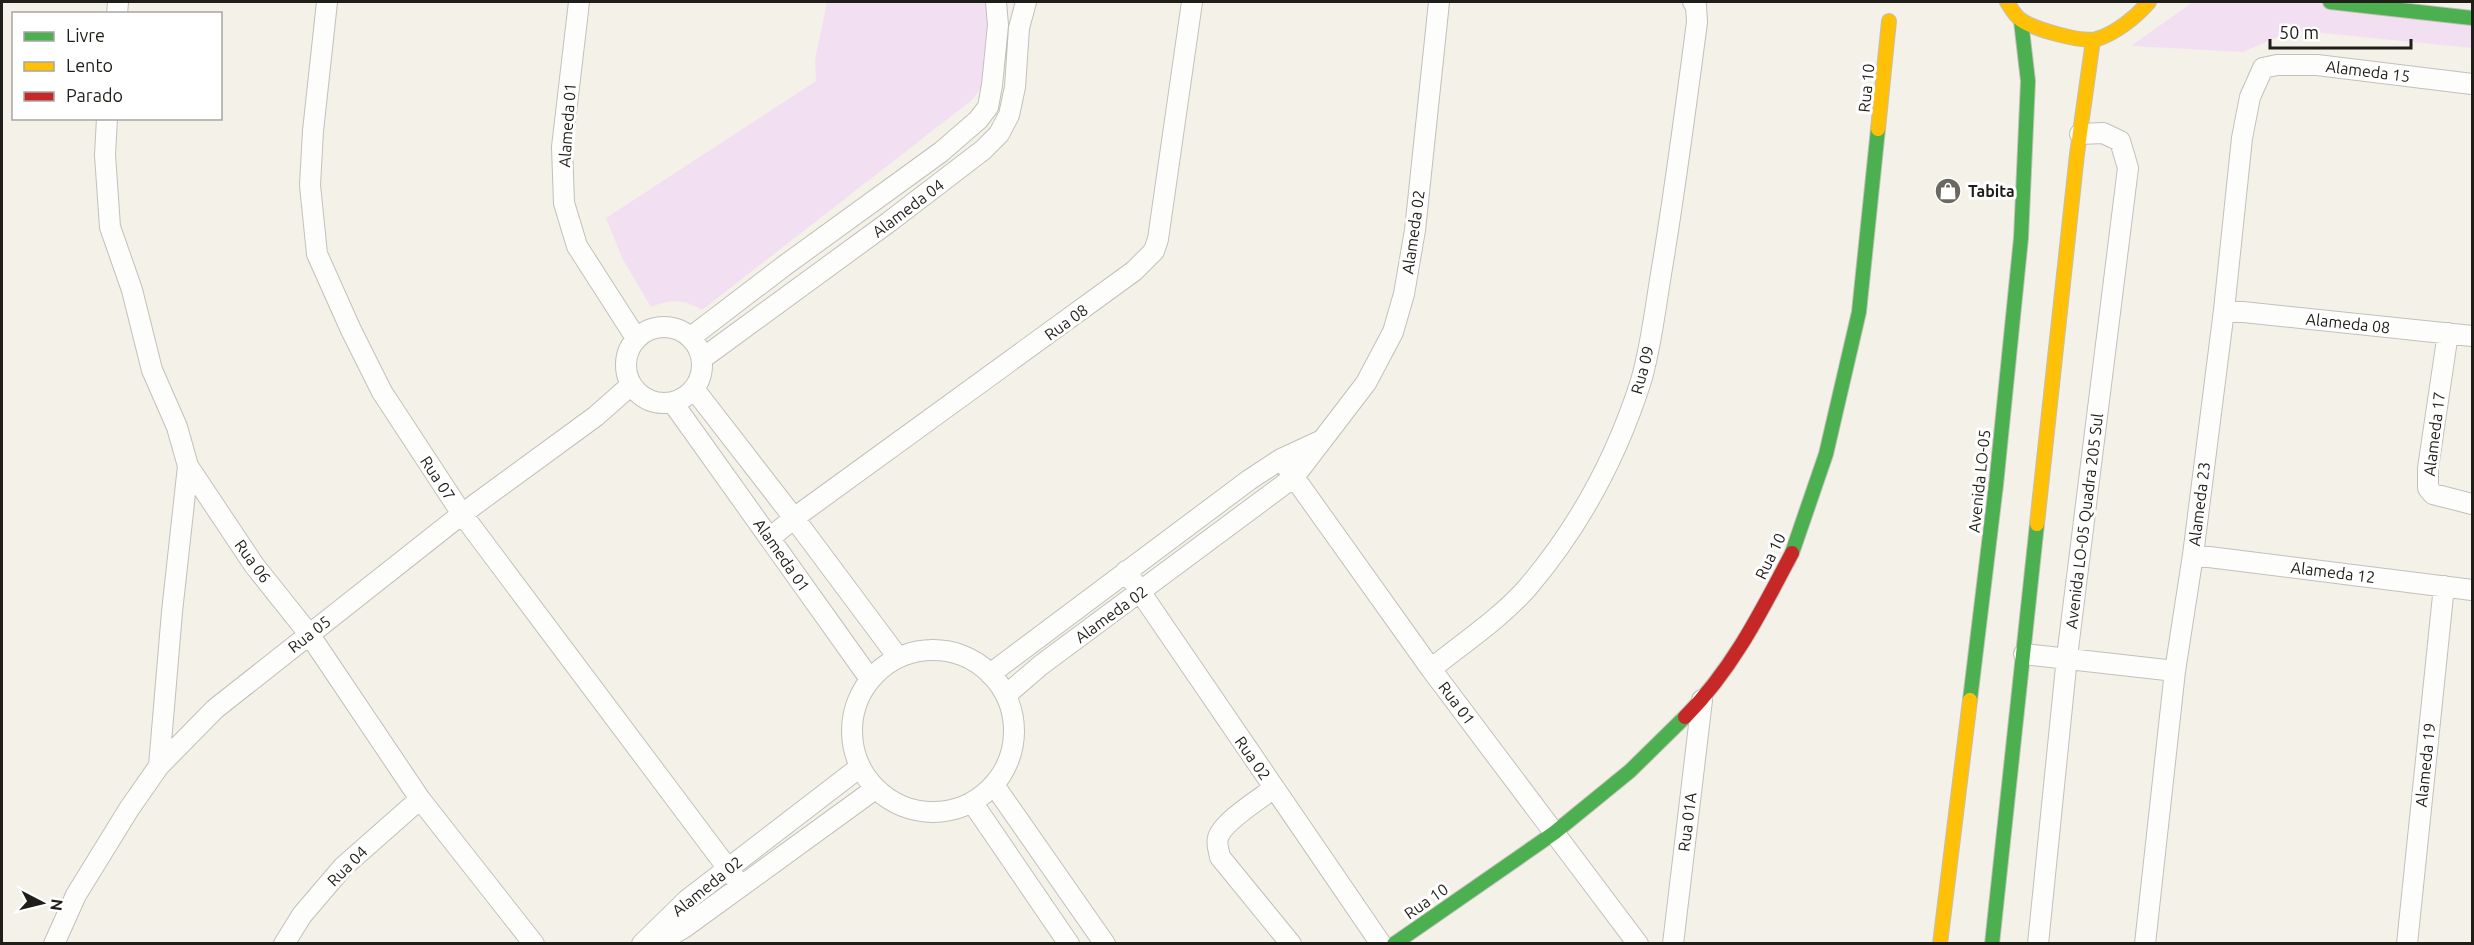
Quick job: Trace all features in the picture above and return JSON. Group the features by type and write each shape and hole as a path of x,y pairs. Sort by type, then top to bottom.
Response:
{"main road":[{"path":"2007,2 2021,21 2057,33 2093,40 2136,16 2149,2"},
{"path":"2330,2 2472,18"},
{"name":"Rua 10","path":"1394,944 1554,833 1630,771 1702,700 1739,651 1794,549 1826,454 1859,312 1890,21"},
{"name":"Avenida LO-05","path":"1940,944 1994,496 2021,238 2028,81 2021,21"},
{"path":"1992,944 2080,134 2093,40"}],"street":[{"name":"Rua 07","path":"327,2 313,131 310,185 317,254 382,392 462,514 741,886"},
{"name":"Alameda 01","path":"579,2 562,147 564,203 577,246 636,338"},
{"name":"Alameda 04","path":"691,337 941,152 978,120 988,107 997,45 996,2"},
{"name":"Alameda 04","path":"703,358 942,182 983,150 999,134 1009,115 1015,87 1019,28 1026,2"},
{"name":"Rua 08","path":"770,538 794,518 1134,271 1154,251 1158,239 1192,2"},
{"name":"Alameda 02","path":"1006,695 1041,665 1294,477 1366,382 1393,332 1404,294 1415,230 1439,2"},
{"name":"Rua 09","path":"1431,669 1492,620 1527,588 1568,534 1605,474 1632,404 1648,349 1664,256 1697,22 1696,6 1693,2"},
{"name":"Alameda 15","path":"2263,68 2277,65 2318,65 2472,84"},
{"name":"Alameda 23","path":"2145,944 2175,671 2193,555 2224,310 2242,138 2250,97 2263,68"},
{"name":"Rua 06","path":"107,120 105,155 110,227 132,290 152,370 177,427 188,466 254,565 309,634 420,799 534,944"},
{"name":"Avenida LO-05 Quadra 205 Sul","path":"2038,944 2067,657 2128,168 2120,141 2103,133 2080,134"},
{"path":"808,249 824,269"},
{"path":"784,266 800,288"},
{"name":"Alameda 08","path":"2224,310 2472,336"},
{"path":"669,326 691,337 703,358 699,380 694,389 684,398 673,403 661,404 649,401 638,394 626,373 629,348 636,338 646,330 669,326"},
{"name":"Alameda 17","path":"2448,333 2427,483 2433,494 2472,504"},
{"name":"Rua 05","path":"54,944 76,895 129,809 159,766 215,710 462,514 596,416 631,385"},
{"name":"Alameda 01","path":"694,389 897,656"},
{"name":"Alameda 01","path":"673,403 870,679"},
{"name":"Alameda 02","path":"990,674 1126,570 1281,459 1323,440"},
{"name":"Rua 01","path":"1281,459 1431,669 1638,944"},
{"path":"159,766 172,612 188,466"},
{"name":"Alameda 12","path":"2193,555 2472,590"},
{"name":"Rua 02","path":"1126,570 1381,944"},
{"name":"Alameda 19","path":"2407,944 2444,586"},
{"path":"938,649 963,655 990,674 1006,695 1012,711 1014,737 1008,763 994,785 972,802 947,811 921,812 896,804 875,789 860,767 853,745 852,722 858,699 870,679 897,656 938,649"},
{"path":"2024,654 2067,657 2175,671"},
{"name":"Rua 01A","path":"1673,944 1702,700"},
{"name":"Alameda 02","path":"642,944 687,900 860,767"},
{"path":"994,785 1105,944"},
{"path":"1274,788 1228,824 1219,835 1217,842 1220,857 1291,944"},
{"name":"Alameda 02","path":"657,944 686,927 875,789"},
{"name":"Rua 04","path":"284,944 302,915 343,867 420,799"},
{"path":"972,802 1064,942 1090,922"}],"shaded area":[{"path":"827,2 992,2 993,72 972,100 702,310 677,301 651,307 623,260 606,218 816,81 815,60"},
{"path":"2193,2 2370,2 2472,14 2472,48 2293,30 2243,52 2131,46"}],"traffic: fast":[{"path":"2330,2 2472,18"},
{"path":"1970,700 1996,485 2021,238 2028,81 2021,21"},
{"path":"1792,553 1826,454 1859,312 1878,129"},
{"path":"1992,944 2037,524"},
{"path":"1394,944 1554,833 1630,771 1685,717"}],"traffic: slow":[{"path":"2007,2 2017,16 2027,24 2058,34 2090,40 2118,29 2149,2"},
{"path":"1878,129 1889,21"},
{"path":"2037,524 2077,154 2093,40"},
{"path":"1940,944 1970,700"}],"traffic: jam":[{"path":"1685,717 1702,699 1731,660 1792,553"}],"place":[{"name":"Tabita","path":"1948,191"}]}
